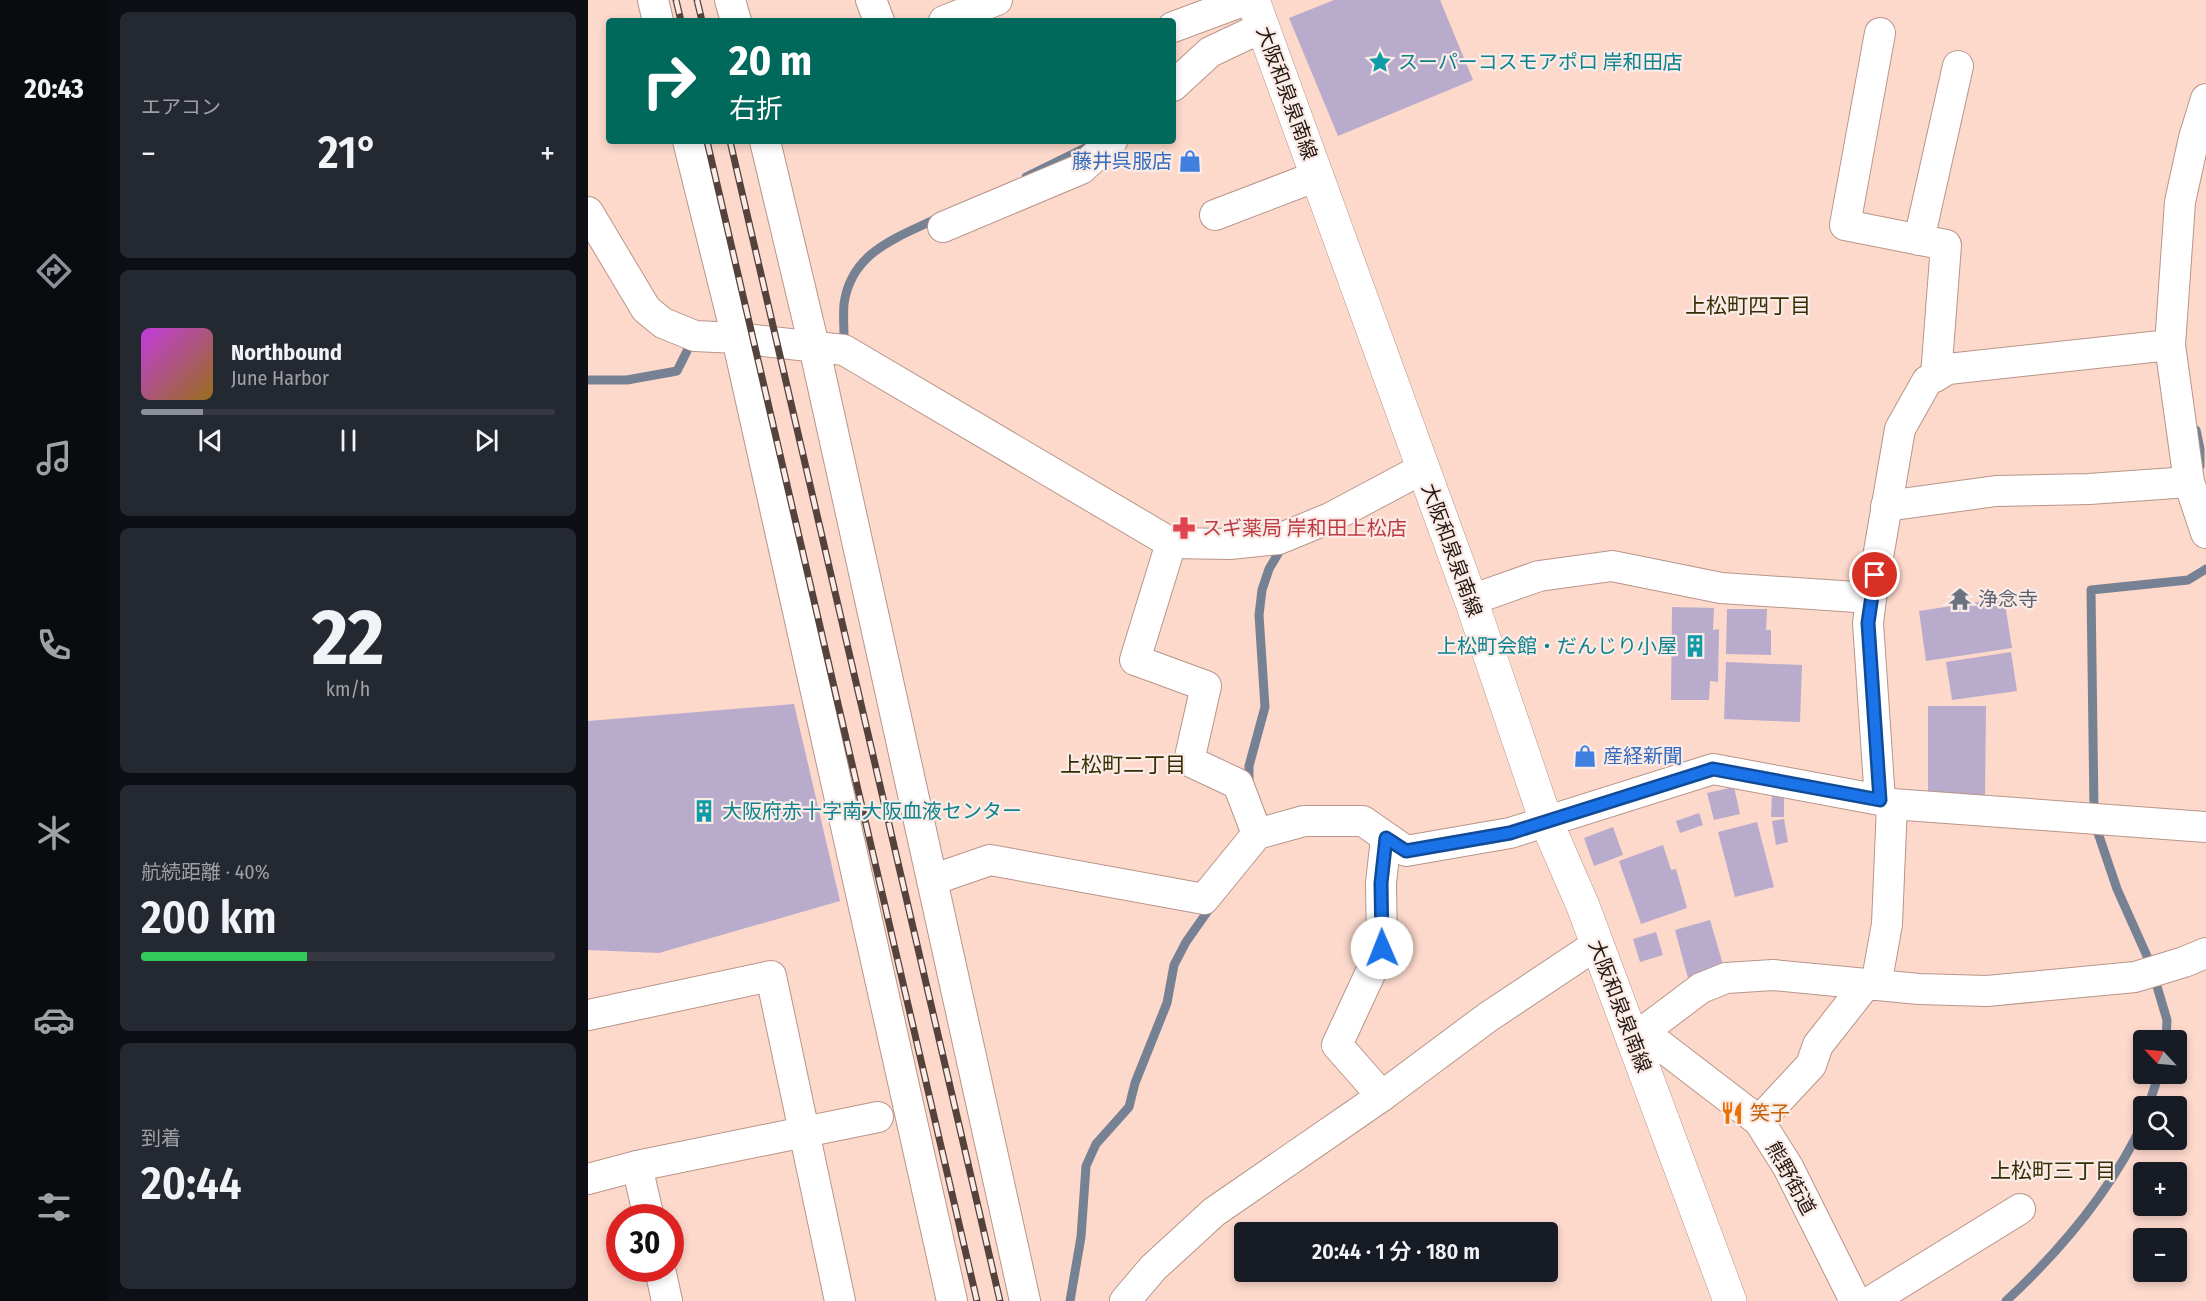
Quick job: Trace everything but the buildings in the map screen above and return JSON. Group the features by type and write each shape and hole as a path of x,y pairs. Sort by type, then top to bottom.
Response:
{"main road":[{"name":"大阪和泉泉南線","path":"1254,9 1471,600 1546,821 1583,906 1596,945 1638,1036 1730,1301"}],"street":[{"path":"653,0 657,18"},
{"path":"730,0 734,18"},
{"path":"872,0 878,18"},
{"path":"952,18 998,0"},
{"path":"1176,26 1254,9"},
{"path":"1176,83 1254,9"},
{"path":"1880,33 1845,225 1946,245 1936,376"},
{"path":"1919,240 1958,66"},
{"path":"2206,99 2194,138 2180,202 2170,345 2189,482 2206,533"},
{"path":"689,144 737,338 952,1301"},
{"path":"766,144 814,346 1025,1301"},
{"path":"943,227 1081,169 1109,144"},
{"path":"1215,216 1317,176"},
{"path":"588,212 646,309 663,323 695,336 737,338 844,350 1171,543 1230,544 1280,539 1330,518 1422,469"},
{"path":"1759,1121 1811,1065 1818,1045 1871,985 1887,924 1886,802 1868,623 1900,429 1927,381 1948,369 2170,345"},
{"path":"1886,506 1996,492 2089,489 2189,482"},
{"path":"1171,543 1135,660 1206,686 1189,761 1238,784 1257,834"},
{"path":"1471,600 1539,576 1612,566 1721,588 1871,598"},
{"path":"932,880 990,861 1203,899 1257,834 1305,821 1363,821 1406,851 1510,833 1713,769 1886,802 2206,826"},
{"path":"1382,1096 1337,1046 1382,948 1381,883 1386,838"},
{"path":"1125,1301 1153,1269 1214,1212 1382,1096 1488,1017 1596,945"},
{"path":"1638,1036 1701,988 1726,978 1773,975 1919,990 1998,990 2134,977 2206,953"},
{"path":"588,1015 771,976 840,1301"},
{"name":"熊野街道","path":"1638,1036 1759,1121 1788,1167 1855,1301"},
{"path":"588,1179 637,1166 878,1117"},
{"path":"637,1166 646,1204"},
{"path":"1871,1301 2020,1209"},
{"path":"663,1282 667,1301"}],"waterway":[{"path":"1026,177 1089,146"},
{"path":"844,337 844,304 848,286 856,271 879,248 940,217"},
{"path":"588,380 627,380 677,371 690,345"},
{"path":"2196,430 2200,449 2200,466"},
{"path":"1249,786 1249,766 1265,707 1259,615 1262,590 1269,569 1279,552"},
{"path":"2094,809 2091,590 2188,580 2206,569"},
{"path":"2097,830 2117,889 2151,965"},
{"path":"1070,1301 1081,1237 1086,1166 1096,1144 1129,1107 1135,1083 1167,1003 1174,965 1186,942 1212,905"},
{"path":"2156,983 2167,1020 2167,1030"},
{"path":"2152,1096 2156,1084"},
{"path":"2006,1301 2046,1261 2084,1217 2117,1171 2133,1142"}],"railway":[{"path":"676,0 680,18"},
{"path":"697,0 701,18"},
{"path":"708,144 977,1301"},
{"path":"731,144 1000,1301"}],"place":[{"name":"スーパーコスモアポロ 岸和田店","path":"1380,62"},
{"name":"藤井呉服店","path":"1190,161"},
{"name":"スギ薬局 岸和田上松店","path":"1184,528"},
{"name":"浄念寺","path":"1960,599"},
{"name":"上松町会館・だんじり小屋","path":"1695,646"},
{"name":"産経新聞","path":"1585,756"},
{"name":"大阪府赤十字南大阪血液センター","path":"704,811"},
{"name":"笑子","path":"1732,1113"}],"district":[{"name":"上松町四丁目","path":"1748,306"},
{"name":"上松町二丁目","path":"1123,765"},
{"name":"上松町三丁目","path":"2053,1171"}],"route":[{"path":"1382,948 1381,883 1386,838 1406,851 1510,833 1713,769 1880,800 1868,623 1875,575"}]}
